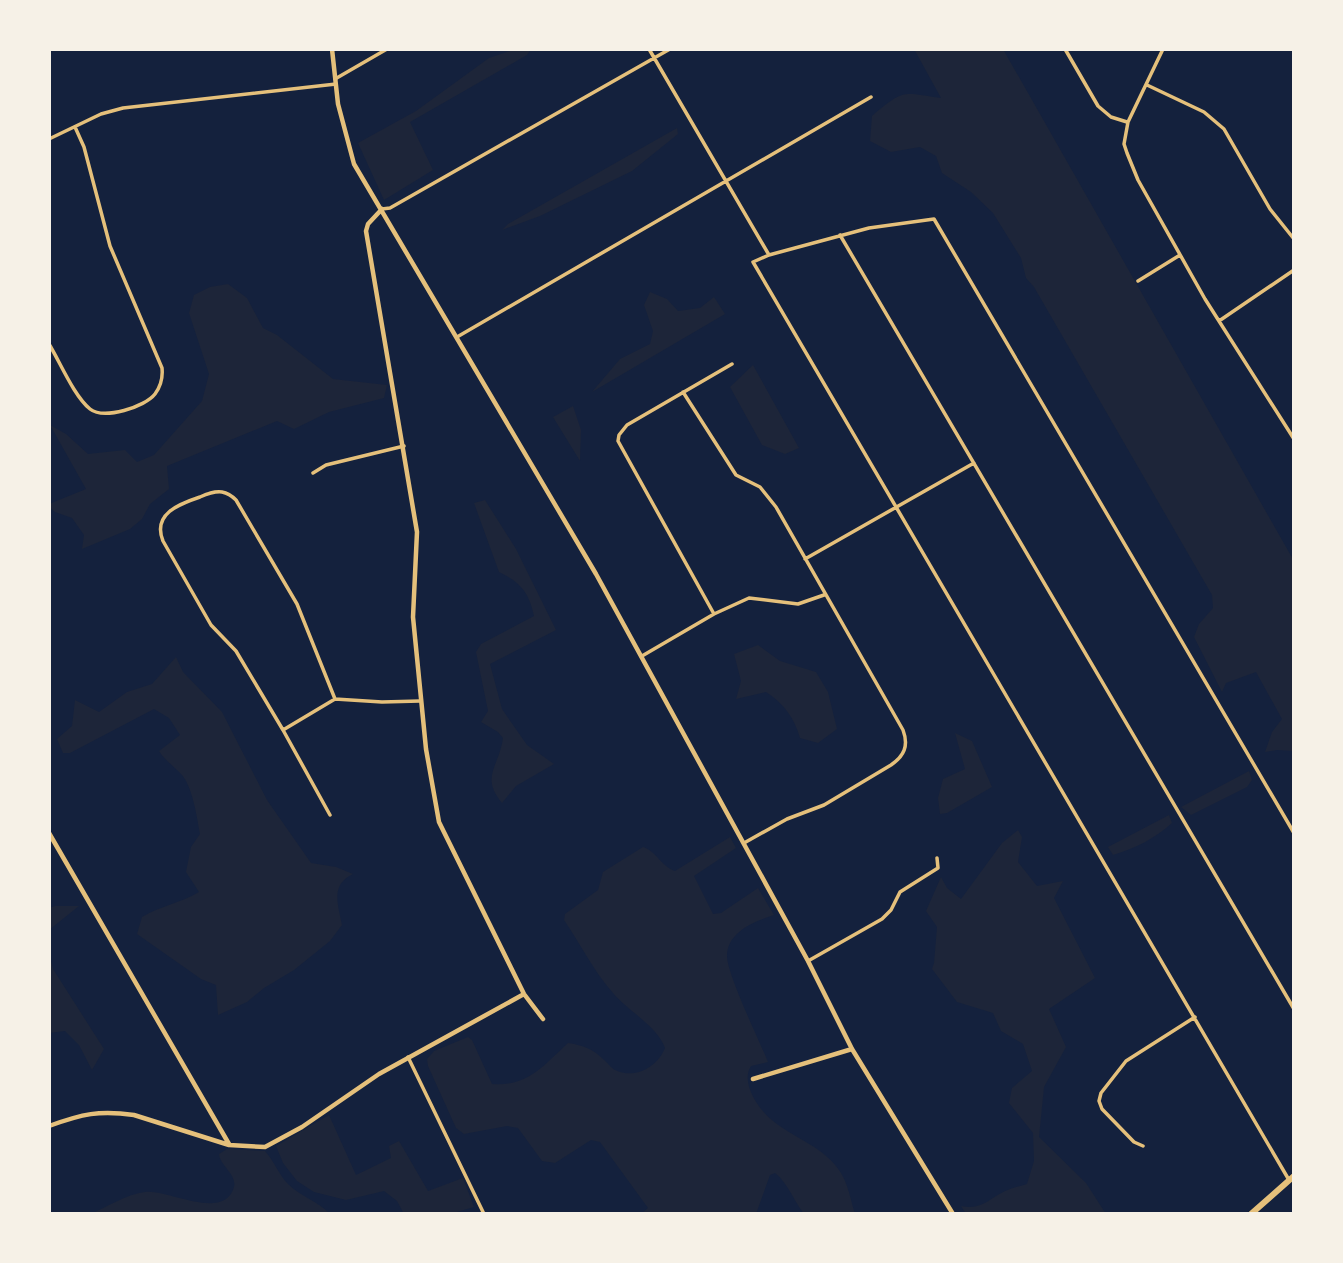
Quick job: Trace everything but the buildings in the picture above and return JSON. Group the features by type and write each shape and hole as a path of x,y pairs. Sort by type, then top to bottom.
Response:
{"main road":[{"path":"1251,1214 1291,1178"}],"street":[{"path":"332,49 341,122 354,163 596,574 808,961 852,1049 953,1214"},
{"path":"49,139 100,114 123,108 336,81 387,49"},
{"path":"649,49 769,255"},
{"path":"543,1019 524,994 439,822 420,701 413,617 417,532 366,231 368,223 382,209 390,208 670,49"},
{"path":"1065,49 1098,106 1111,117 1128,122"},
{"path":"1163,49 1128,122 1124,144 1131,165 1180,256 1294,439"},
{"path":"1147,85 1204,112 1224,129 1270,209 1294,239"},
{"path":"457,337 871,97"},
{"path":"49,344 77,393 92,411 116,413 153,397 160,385 162,368 115,258 84,147 76,128"},
{"path":"1291,1178 753,262 769,255 869,228 934,219 1294,833"},
{"path":"840,236 1294,1009"},
{"path":"1138,281 1180,256"},
{"path":"1219,321 1294,270"},
{"path":"714,614 620,449 618,441 627,425 732,364"},
{"path":"683,392 736,475 760,487 770,499 903,730 906,748 896,761 824,804 787,818 744,843"},
{"path":"313,473 326,465 404,446"},
{"path":"804,559 974,463"},
{"path":"330,815 284,730 236,652 211,625 163,541 161,521 174,507 217,492 228,494 236,500 297,604 335,699"},
{"path":"642,656 714,614 748,598 798,604 824,595"},
{"path":"284,730 335,699 420,701"},
{"path":"49,833 51,841 229,1145"},
{"path":"808,961 886,916 900,892 938,868 937,858"},
{"path":"49,1126 81,1115 120,1113 229,1145 265,1147 302,1127 408,1057 524,994"},
{"path":"1143,1146 1135,1142 1102,1109 1099,1101 1101,1093 1126,1061 1195,1017"},
{"path":"754,1079 852,1049"},
{"path":"408,1057 484,1214"}],"shaded area":[{"path":"516,49 531,49 527,55 410,122 433,170 384,200 358,143 416,111 489,58"},
{"path":"914,49 1003,49 1294,561 1294,751 1265,752 1272,732 1282,719 1256,672 1226,683 1222,692 1194,637 1199,624 1213,608 1212,595 1034,287 1026,278 1021,258 993,213 971,192 942,173 936,156 920,147 891,152 870,141 872,116 891,101 911,94 941,98"},
{"path":"677,128 678,134 632,171 540,216 502,230 508,224"},
{"path":"228,284 247,298 263,328 277,335 333,379 387,385 384,398 329,412 294,429 277,421 167,466 169,489 150,504 142,519 130,529 82,549 84,535 72,518 49,507 49,504 86,489 50,425 66,434 88,454 125,450 137,462 154,455 202,401 209,374 189,313 194,295 210,287"},
{"path":"650,292 667,299 678,311 700,308 714,297 725,314 592,392 620,359 650,344 653,331 644,305"},
{"path":"753,365 799,448 785,454 762,445 730,387"},
{"path":"573,406 581,430 580,461 553,417"},
{"path":"485,500 516,549 556,630 490,664 502,709 527,745 554,764 516,786 502,803 492,786 492,779 503,738 481,722 488,711 476,652 481,644 534,616 523,589 499,572 474,503"},
{"path":"758,645 780,661 816,672 828,692 837,729 818,743 800,738 788,712 766,692 736,699 741,681 734,654"},
{"path":"176,657 183,672 222,712 267,800 311,863 336,867 353,874 346,878 338,889 342,925 330,941 247,1002 218,1015 216,985 201,979 137,934 142,917 199,892 186,872 191,847 200,834 192,795 182,775 159,751 180,735 169,718 154,709 70,753 63,753 57,739 72,726 75,700 99,712 127,692 152,684"},
{"path":"955,733 972,741 992,787 947,813 940,814 938,798 943,779 965,769"},
{"path":"1249,771 1252,780 1247,787 1191,815 1181,807"},
{"path":"1169,815 1172,823 1144,842 1113,855 1108,847"},
{"path":"1018,830 1022,837 1018,862 1037,886 1063,881 1054,898 1095,978 1049,1009 1066,1047 1044,1087 1039,1137 1086,1183 1106,1214 966,1214 961,1206 981,1205 1003,1192 1027,1184 1034,1161 1033,1133 1009,1103 1012,1088 1032,1071 1023,1044 1001,1031 993,1013 957,1002 932,969 937,927 926,911 941,877 947,888 961,899 1002,843"},
{"path":"730,837 736,848 694,876 713,914 721,913 758,888 774,915 751,924 738,933 732,939 727,955 737,991 768,1062 751,1066 748,1073 749,1088 768,1116 827,1156 834,1164 846,1182 855,1214 804,1214 787,1186 775,1173 770,1175 756,1214 641,1214 648,1208 600,1142 591,1140 555,1163 542,1161 518,1128 507,1126 464,1134 456,1128 427,1059 434,1051 468,1037 472,1040 492,1084 505,1084 526,1078 568,1043 591,1050 623,1073 638,1072 652,1066 665,1048 661,1040 606,985 564,920 565,914 598,890 603,872 643,847 675,871"},
{"path":"79,906 49,930 49,908"},
{"path":"49,953 53,969 104,1049 92,1070 79,1045 65,1031 49,1033"},
{"path":"329,1115 356,1175 391,1158 389,1146 399,1141 428,1191 463,1178 474,1207 450,1214 404,1214 397,1201 384,1191 346,1200 314,1192 297,1181 283,1163 276,1146"},
{"path":"227,1149 265,1151 288,1184 330,1214 90,1214 124,1198 145,1192 194,1202 219,1202 228,1197 234,1187 233,1178 219,1154"}]}
